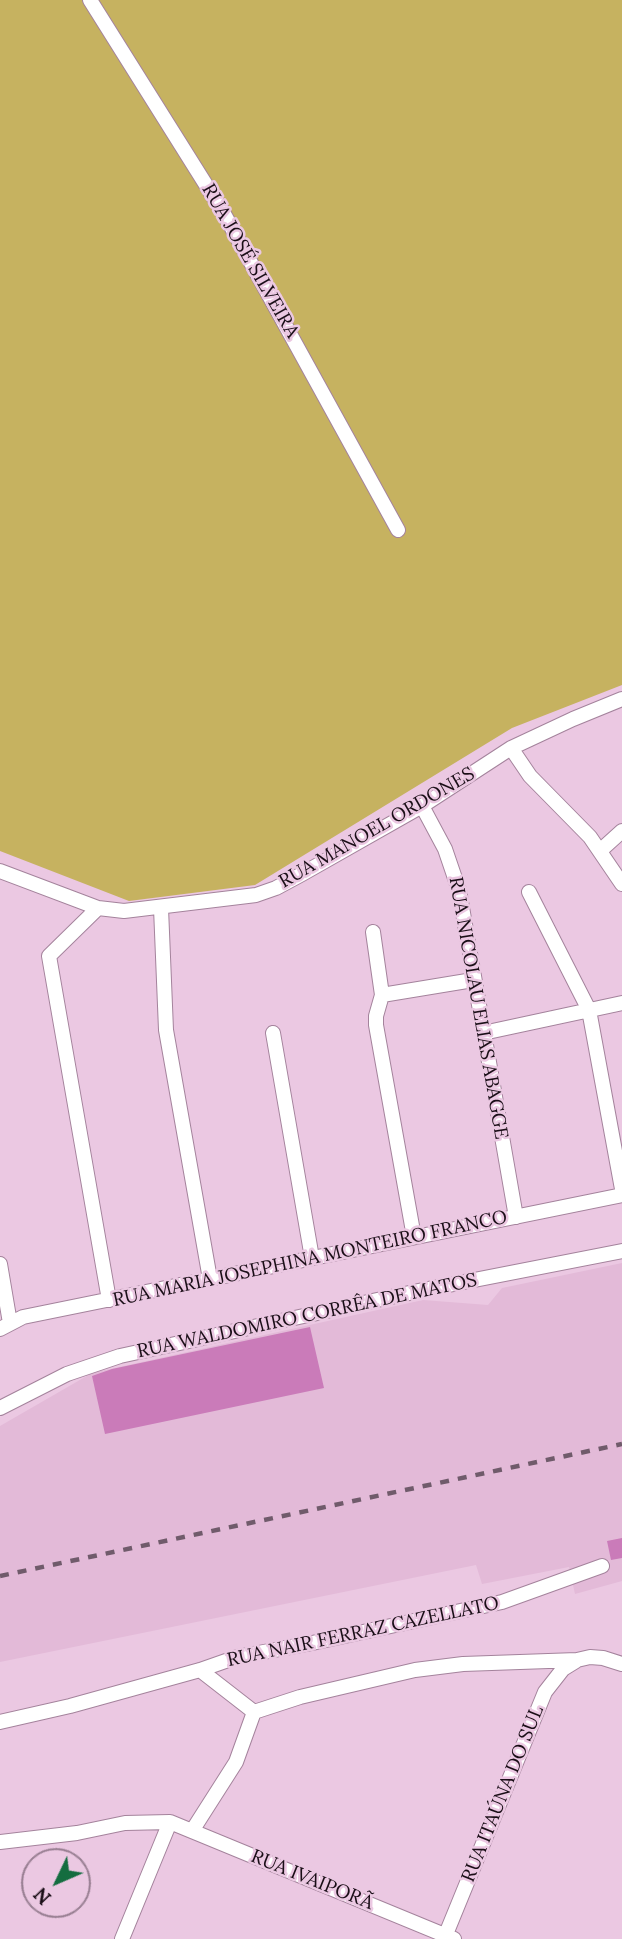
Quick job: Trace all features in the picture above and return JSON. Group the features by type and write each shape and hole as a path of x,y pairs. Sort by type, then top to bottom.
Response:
{"street":[{"name":"RUA JOSÉ SILVEIRA","path":"90,0 223,212 398,530"},
{"name":"RUA MANOEL ORDONES","path":"0,871 97,908 124,911 235,899 276,888 422,806 511,748 622,699"},
{"path":"511,748 530,776 601,850 622,884"},
{"name":"RUA NICOLAU ELIAS ABAGGE","path":"422,806 445,849 464,911 516,1217"},
{"path":"601,850 622,831"},
{"path":"529,892 589,1010 622,1189"},
{"path":"97,908 49,956 109,1300"},
{"path":"161,908 166,1030 210,1279"},
{"path":"373,932 382,995 376,1026 414,1237"},
{"path":"382,995 474,980"},
{"path":"483,1033 622,1003"},
{"path":"273,1033 312,1258"},
{"name":"RUA MARIA JOSEPHINA MONTEIRO FRANCO","path":"5,1326 23,1317 622,1195"},
{"name":"RUA WALDOMIRO CORRÊA DE MATOS","path":"0,1408 67,1374 120,1356 423,1290 622,1251"},
{"path":"0,1264 5,1326"},
{"name":"RUA NAIR FERRAZ CAZELLATO","path":"0,1722 42,1714 237,1657 502,1602 602,1566"},
{"path":"254,1712 300,1697 415,1670 463,1664 603,1658 622,1664"},
{"name":"RUA ITAÚNA DO SUL","path":"448,1938 545,1692 563,1669 577,1660"},
{"path":"200,1670 254,1712"},
{"path":"192,1831 236,1762 254,1712"},
{"path":"0,1842 78,1833 125,1823 170,1822 122,1939"},
{"name":"RUA IVAIPORÃ","path":"170,1822 448,1938"}],"shaded area":[{"path":"0,0 622,0 622,685 512,728 255,885 129,901 0,851"},
{"path":"622,1263 622,1581 575,1594 569,1567 482,1584 476,1565 0,1662 0,1426 92,1373 423,1300 488,1305 502,1288"}],"building":[{"path":"310,1327 324,1388 105,1434 92,1376 112,1369"},
{"path":"622,1538 622,1558 611,1560 607,1541"}],"railway":[{"path":"0,1576 622,1444"}]}
